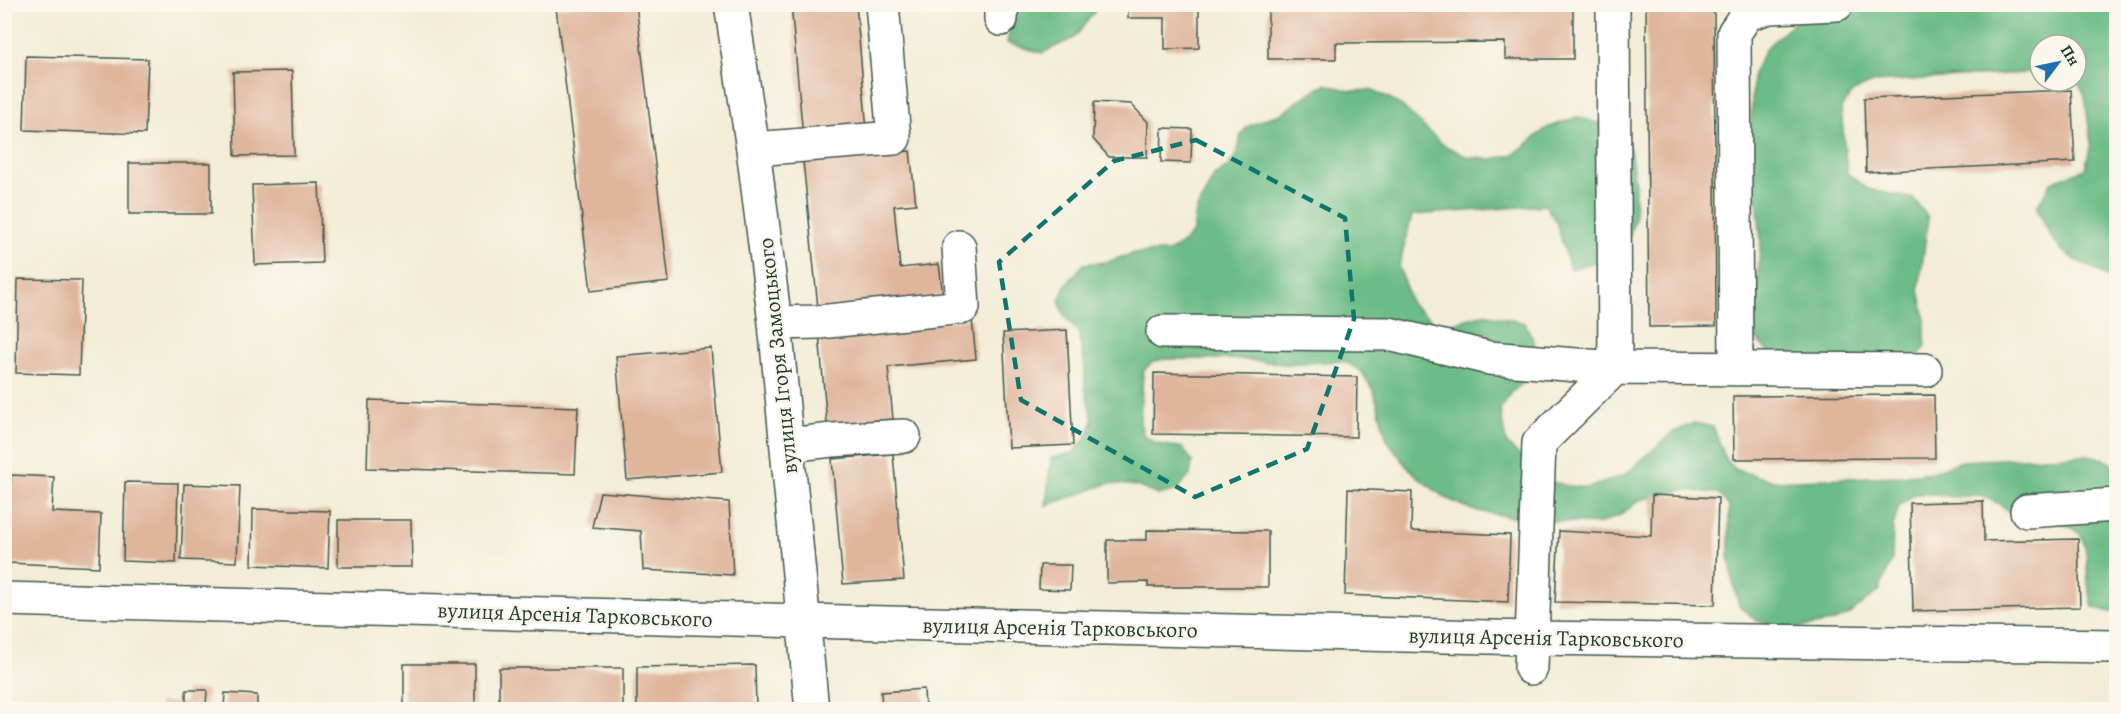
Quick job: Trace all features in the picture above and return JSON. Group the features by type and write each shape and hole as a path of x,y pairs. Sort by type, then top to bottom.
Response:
{"street":[{"name":"вулиця Ігоря Замоцького","path":"731,4 753,149 775,323 812,710"},
{"path":"753,149 894,138 882,4"},
{"path":"1532,653 1539,443 1615,368 1613,4"},
{"path":"1736,369 1734,33 1747,14 1769,7 1837,4"},
{"path":"775,323 819,322 963,307 958,247"},
{"path":"1163,333 1389,334 1489,358 1615,368 1925,370"},
{"path":"788,445 904,436"},
{"path":"2027,511 2116,506"},
{"name":"вулиця Арсенія Тарковського","path":"4,599 804,621 1532,653 2116,646"}],"highlighted area":[{"path":"1196,140 1345,218 1354,319 1307,449 1195,497 1021,400 999,262 1114,161"}],"green space":[{"path":"1015,5 1098,5 1074,38 1042,53 1007,43"},
{"path":"1821,5 2116,5 2116,285 2062,250 2049,233 2037,207 2051,182 2085,169 2091,144 2083,93 2088,93 2088,33 2028,33 2028,73 1875,82 1854,91 1841,108 1847,173 1868,189 1914,199 1928,218 1919,289 1925,320 1925,348 1907,368 1770,354 1752,334 1761,241 1751,134 1753,74 1766,48 1797,20"},
{"path":"1325,84 1351,91 1373,90 1402,106 1442,144 1467,157 1492,159 1513,155 1547,128 1577,117 1611,127 1630,148 1635,184 1635,219 1627,242 1612,257 1570,269 1556,221 1545,205 1412,215 1399,266 1411,304 1441,327 1484,314 1525,323 1535,344 1533,375 1513,391 1500,408 1506,443 1545,480 1588,488 1625,475 1672,433 1694,423 1713,427 1727,462 1737,470 1774,481 1899,476 1932,472 1961,461 2088,455 2104,459 2116,466 2116,610 2109,612 2093,607 2082,536 2072,528 2057,520 2018,519 2000,504 1980,495 1952,497 1915,494 1899,506 1893,526 1892,560 1879,591 1848,615 1832,622 1796,628 1757,621 1739,605 1729,555 1729,507 1719,493 1682,490 1640,500 1620,515 1599,524 1523,519 1472,510 1444,497 1405,464 1387,440 1374,391 1361,371 1344,361 1286,364 1239,359 1163,359 1151,363 1143,371 1140,422 1144,436 1157,444 1183,448 1192,462 1190,475 1177,490 1158,495 1137,486 1109,483 1046,506 1051,458 1073,453 1086,438 1093,420 1085,389 1085,365 1078,332 1065,316 1059,301 1065,286 1084,264 1106,262 1135,253 1168,252 1181,245 1193,232 1196,211 1214,176 1228,167 1237,154 1241,135 1247,127 1281,114"}],"building":[{"path":"587,4 636,4 669,282 591,291 556,8"},
{"path":"791,4 856,4 867,131 803,137"},
{"path":"1128,4 1199,4 1199,48 1165,49 1165,18 1128,18"},
{"path":"1646,4 1714,4 1716,326 1649,327"},
{"path":"1268,5 1573,5 1573,59 1505,59 1505,42 1336,43 1336,59 1268,59"},
{"path":"26,56 148,59 145,134 24,130"},
{"path":"292,71 294,155 235,156 233,72"},
{"path":"2028,92 2071,93 2075,162 1866,172 1864,98"},
{"path":"1094,102 1131,104 1148,122 1147,157 1109,157 1093,139"},
{"path":"1162,128 1192,129 1191,163 1161,162"},
{"path":"910,151 916,204 894,206 900,268 939,264 943,296 818,308 803,161"},
{"path":"129,163 211,163 211,214 129,214"},
{"path":"319,183 322,263 255,265 252,185"},
{"path":"18,279 82,280 79,375 16,373"},
{"path":"972,319 976,359 888,367 893,419 827,424 819,334"},
{"path":"1067,330 1073,445 1009,448 1003,333"},
{"path":"711,348 722,472 627,480 616,356"},
{"path":"1154,373 1357,377 1356,437 1153,434"},
{"path":"1934,395 1935,458 1734,459 1733,396"},
{"path":"369,400 578,407 575,474 367,468"},
{"path":"893,454 904,580 843,584 832,459"},
{"path":"11,475 54,477 52,512 101,514 99,567 7,563"},
{"path":"125,482 178,483 176,563 123,561"},
{"path":"184,484 240,486 237,562 181,560"},
{"path":"1348,489 1412,492 1411,531 1510,535 1508,602 1345,595"},
{"path":"600,492 729,502 733,575 643,570 641,531 592,527"},
{"path":"1652,495 1718,498 1715,605 1555,602 1559,531 1651,536"},
{"path":"1983,501 1984,541 2078,539 2080,607 1913,611 1910,503"},
{"path":"253,509 330,511 328,568 252,565"},
{"path":"338,520 411,520 412,567 338,567"},
{"path":"1147,530 1268,531 1268,587 1148,587 1148,582 1107,583 1107,540 1147,540"},
{"path":"1040,565 1071,565 1070,590 1039,589"},
{"path":"404,664 475,664 475,710 404,710"},
{"path":"755,665 756,710 637,710 637,667"},
{"path":"499,668 623,668 623,710 499,710"},
{"path":"924,689 925,710 882,710 881,692"},
{"path":"186,690 207,690 206,706 224,707 225,693 257,695 257,710 159,710 159,702 186,703"},
{"path":"1273,705 1333,708 1333,710 1272,710"}]}
